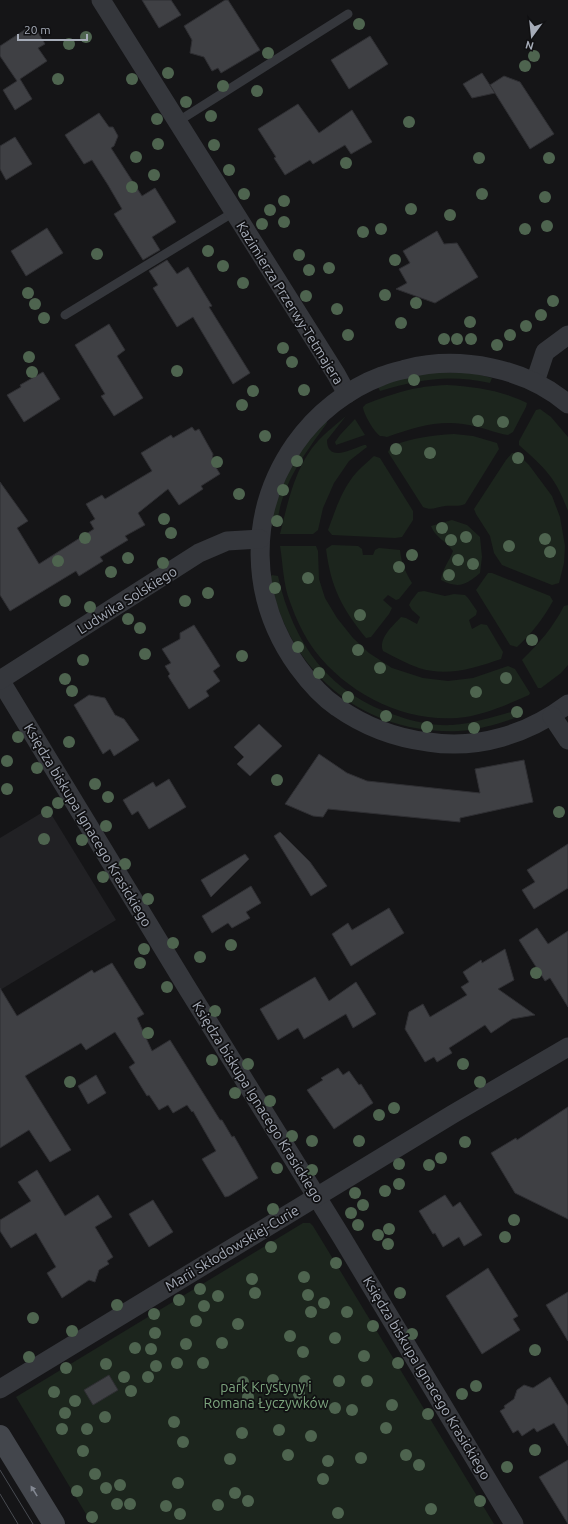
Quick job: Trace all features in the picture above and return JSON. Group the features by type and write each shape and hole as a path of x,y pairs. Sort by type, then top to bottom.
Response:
{"main road":[{"path":"0,1436 54,1524"}],"street":[{"name":"Kazimierza Przerwy-Tetmajera","path":"101,0 347,394"},
{"path":"535,382 545,352 568,335"},
{"path":"568,404 535,382 498,369 459,363 420,366 382,376 347,394 324,411 303,432 286,456 273,482 265,510 260,539 261,577 270,614 285,649 308,680 336,706 368,726 404,739 442,744 480,742 517,732 552,716 568,704"},
{"name":"Ludwika Solskiego","path":"0,680 199,553 227,540 260,539"},
{"name":"Księdza biskupa Ignacego Krasickiego","path":"0,680 186,986 317,1197 514,1524"},
{"path":"552,716 568,740"},
{"name":"Marii Skłodowskiej-Curie","path":"0,1389 453,1114 568,1047"}],"lane":[{"path":"177,122 348,14"},
{"name":"Kazimierza Przerwy-Tetmajera","path":"65,315 234,212"}],"shaded area":[{"path":"48,809 116,920 0,990 0,838"}],"green space":[{"path":"433,372 473,373 492,378 490,383 475,380 448,378 408,383 380,391 378,387 393,381"},
{"path":"447,385 478,388 498,392 527,403 526,407 513,432 508,435 465,424 443,423 432,424 387,437 380,436 372,427 363,410 363,407 366,404 396,393 425,387"},
{"path":"540,409 551,417 568,437 568,511 559,490 549,474 519,445 519,441 536,410"},
{"path":"346,416 327,440 328,447 331,451 341,453 364,445 367,447 349,461 334,483 323,508 318,530 313,534 280,534 293,485 303,462 318,441"},
{"path":"355,419 365,435 336,445 335,442 340,435"},
{"path":"326,420 327,423 302,458 289,482 280,509 277,524 269,522 290,455"},
{"path":"454,434 473,436 497,443 499,449 465,504 431,509 423,507 388,452 391,446 414,439"},
{"path":"512,453 519,455 529,465 552,496 560,517 565,546 564,563 559,583 552,585 502,565 494,553 490,536 474,509"},
{"path":"374,456 380,458 413,511 413,520 402,537 332,535 328,530 343,493 356,473"},
{"path":"452,520 467,525 480,537 482,557 480,573 466,583 458,585 441,580 443,572 453,551 435,533 431,526"},
{"path":"332,545 358,546 362,549 363,555 373,555 375,550 379,548 400,550 404,568 412,583 399,599 396,600 388,595 383,600 392,608 371,637 366,638 350,617 339,597 331,575 326,549"},
{"path":"280,546 316,546 318,551 319,579 325,598 337,618 353,638 369,653 392,668 423,678 448,681 473,678 508,666 515,669 530,693 529,695 494,710 476,715 457,718 437,718 397,710 360,692 343,680 328,666 315,651 304,633 295,615 288,595"},
{"path":"488,573 492,573 550,596 553,601 537,626 517,647 510,645 476,590"},
{"path":"272,575 278,576 285,601 294,624 305,645 318,664 334,680 353,695 374,707 398,716 418,722 432,724 452,725 467,723 511,712 515,718 487,726 459,731 424,729 391,722 361,709 335,691 312,668 293,642 279,611 270,578"},
{"path":"424,591 445,596 454,594 465,595 477,611 476,615 469,620 472,629 481,624 487,625 503,652 501,659 471,668 440,672 419,668 383,651 382,646 384,637 390,628 401,617 417,624 420,617 409,605 418,592"},
{"path":"568,605 568,665 561,673 541,688 538,688 522,660 545,635 555,622 564,606"},
{"name":"park Krystyny i Romana Łyczywków","path":"303,1223 310,1223 313,1226 494,1524 92,1524 16,1397"}],"building":[{"path":"142,0 171,0 181,15 159,28"},
{"path":"225,0 228,0 260,50 221,73 218,68 212,71 204,57 190,53 192,40 184,26"},
{"path":"34,26 45,44 38,48 47,61 20,79 32,99 15,110 3,90 17,81 0,56 0,46 26,29 27,30"},
{"path":"370,36 388,64 349,89 331,60"},
{"path":"482,73 495,93 472,98 463,84"},
{"path":"504,76 520,82 554,134 530,149 490,85"},
{"path":"298,104 319,133 352,110 372,142 351,154 345,145 313,164 310,160 285,175 274,158 276,157 258,129"},
{"path":"99,113 109,127 113,127 118,136 114,146 111,148 142,196 155,188 176,222 152,237 160,250 143,260 114,214 122,209 108,185 92,160 84,164 65,135"},
{"path":"15,137 32,164 6,180 0,169 0,146"},
{"path":"47,228 63,253 26,276 11,251"},
{"path":"437,231 444,244 457,243 478,277 435,303 396,289 407,283 399,269 410,263 403,251"},
{"path":"167,260 177,274 188,267 212,306 209,307 250,373 233,384 193,317 177,327 153,288 158,285 149,271"},
{"path":"109,324 125,350 117,356 143,398 114,416 101,396 105,394 75,345"},
{"path":"43,372 60,399 24,422 7,395 21,387 20,385"},
{"path":"192,427 195,431 199,429 213,454 212,461 220,474 201,486 203,489 179,505 168,489 138,513 145,525 125,536 128,540 100,557 103,561 79,576 76,571 10,611 0,595 0,482 28,521 17,528 39,564 94,529 90,522 95,519 86,504 102,495 105,499 152,471 141,453 171,435 173,438"},
{"path":"194,625 220,666 213,671 220,681 206,691 209,696 189,709 168,676 170,674 165,666 171,663 162,649 180,639 180,633"},
{"path":"89,695 105,698 115,715 124,719 139,740 114,756 110,749 103,754 74,705"},
{"path":"259,724 282,746 250,776 237,764 244,757 234,747"},
{"path":"319,754 347,773 367,781 480,793 475,769 524,760 533,802 460,818 460,822 328,809 323,817 313,816 285,804"},
{"path":"169,779 186,807 149,829 138,811 132,815 123,800 153,782 156,787"},
{"path":"280,832 310,862 327,886 311,896 274,836"},
{"path":"568,844 568,888 534,909 522,890 535,882 527,870"},
{"path":"245,854 249,859 211,897 201,880"},
{"path":"251,886 261,903 246,912 250,918 232,928 228,923 212,933 202,916"},
{"path":"389,908 404,933 351,966 332,934 348,923 352,930"},
{"path":"537,928 548,944 568,931 568,1007 550,978 545,981 519,940"},
{"path":"505,949 514,980 498,989 535,1015 512,1019 491,1033 485,1025 449,1048 452,1053 437,1062 434,1057 425,1062 405,1029 409,1012 423,1004 430,1017 467,995 461,987 469,982 463,972 481,960 482,963"},
{"path":"112,963 144,1014 137,1018 152,1051 170,1040 220,1120 222,1120 232,1137 234,1136 258,1178 229,1196 225,1197 202,1159 216,1151 193,1111 192,1112 187,1105 173,1113 168,1105 159,1110 149,1095 147,1096 129,1067 135,1063 115,1032 86,1050 81,1043 25,1076 71,1150 50,1162 29,1130 0,1148 0,988 17,1016 92,970 94,973"},
{"path":"315,977 329,1001 356,982 376,1014 353,1028 346,1014 304,1039 298,1028 278,1040 260,1009"},
{"path":"338,1068 343,1075 349,1071 359,1085 361,1084 373,1103 334,1129 307,1090 323,1080 321,1078"},
{"path":"96,1075 106,1093 88,1104 78,1086"},
{"path":"568,1107 568,1219 515,1193 491,1153 516,1138 517,1140"},
{"path":"37,1170 65,1216 98,1195 112,1217 95,1227 113,1257 107,1261 109,1264 99,1270 95,1282 89,1280 62,1298 47,1273 56,1267 36,1233 11,1248 0,1231 0,1220 31,1201 18,1182"},
{"path":"445,1195 453,1207 460,1202 482,1235 464,1246 459,1237 443,1247 419,1211"},
{"path":"153,1200 173,1232 149,1247 129,1214"},
{"path":"488,1268 518,1316 513,1319 520,1330 482,1354 446,1296"},
{"path":"568,1292 568,1341 546,1305"},
{"path":"109,1375 118,1390 93,1405 84,1390"},
{"path":"550,1377 568,1406 568,1446 554,1423 537,1432 534,1428 522,1436 518,1430 513,1433 500,1411 514,1399 517,1390 524,1385 533,1388"},
{"path":"568,1460 568,1524 539,1477"}],"tram line":[{"path":"0,1470 33,1524"},
{"path":"0,1494 18,1524"}]}
